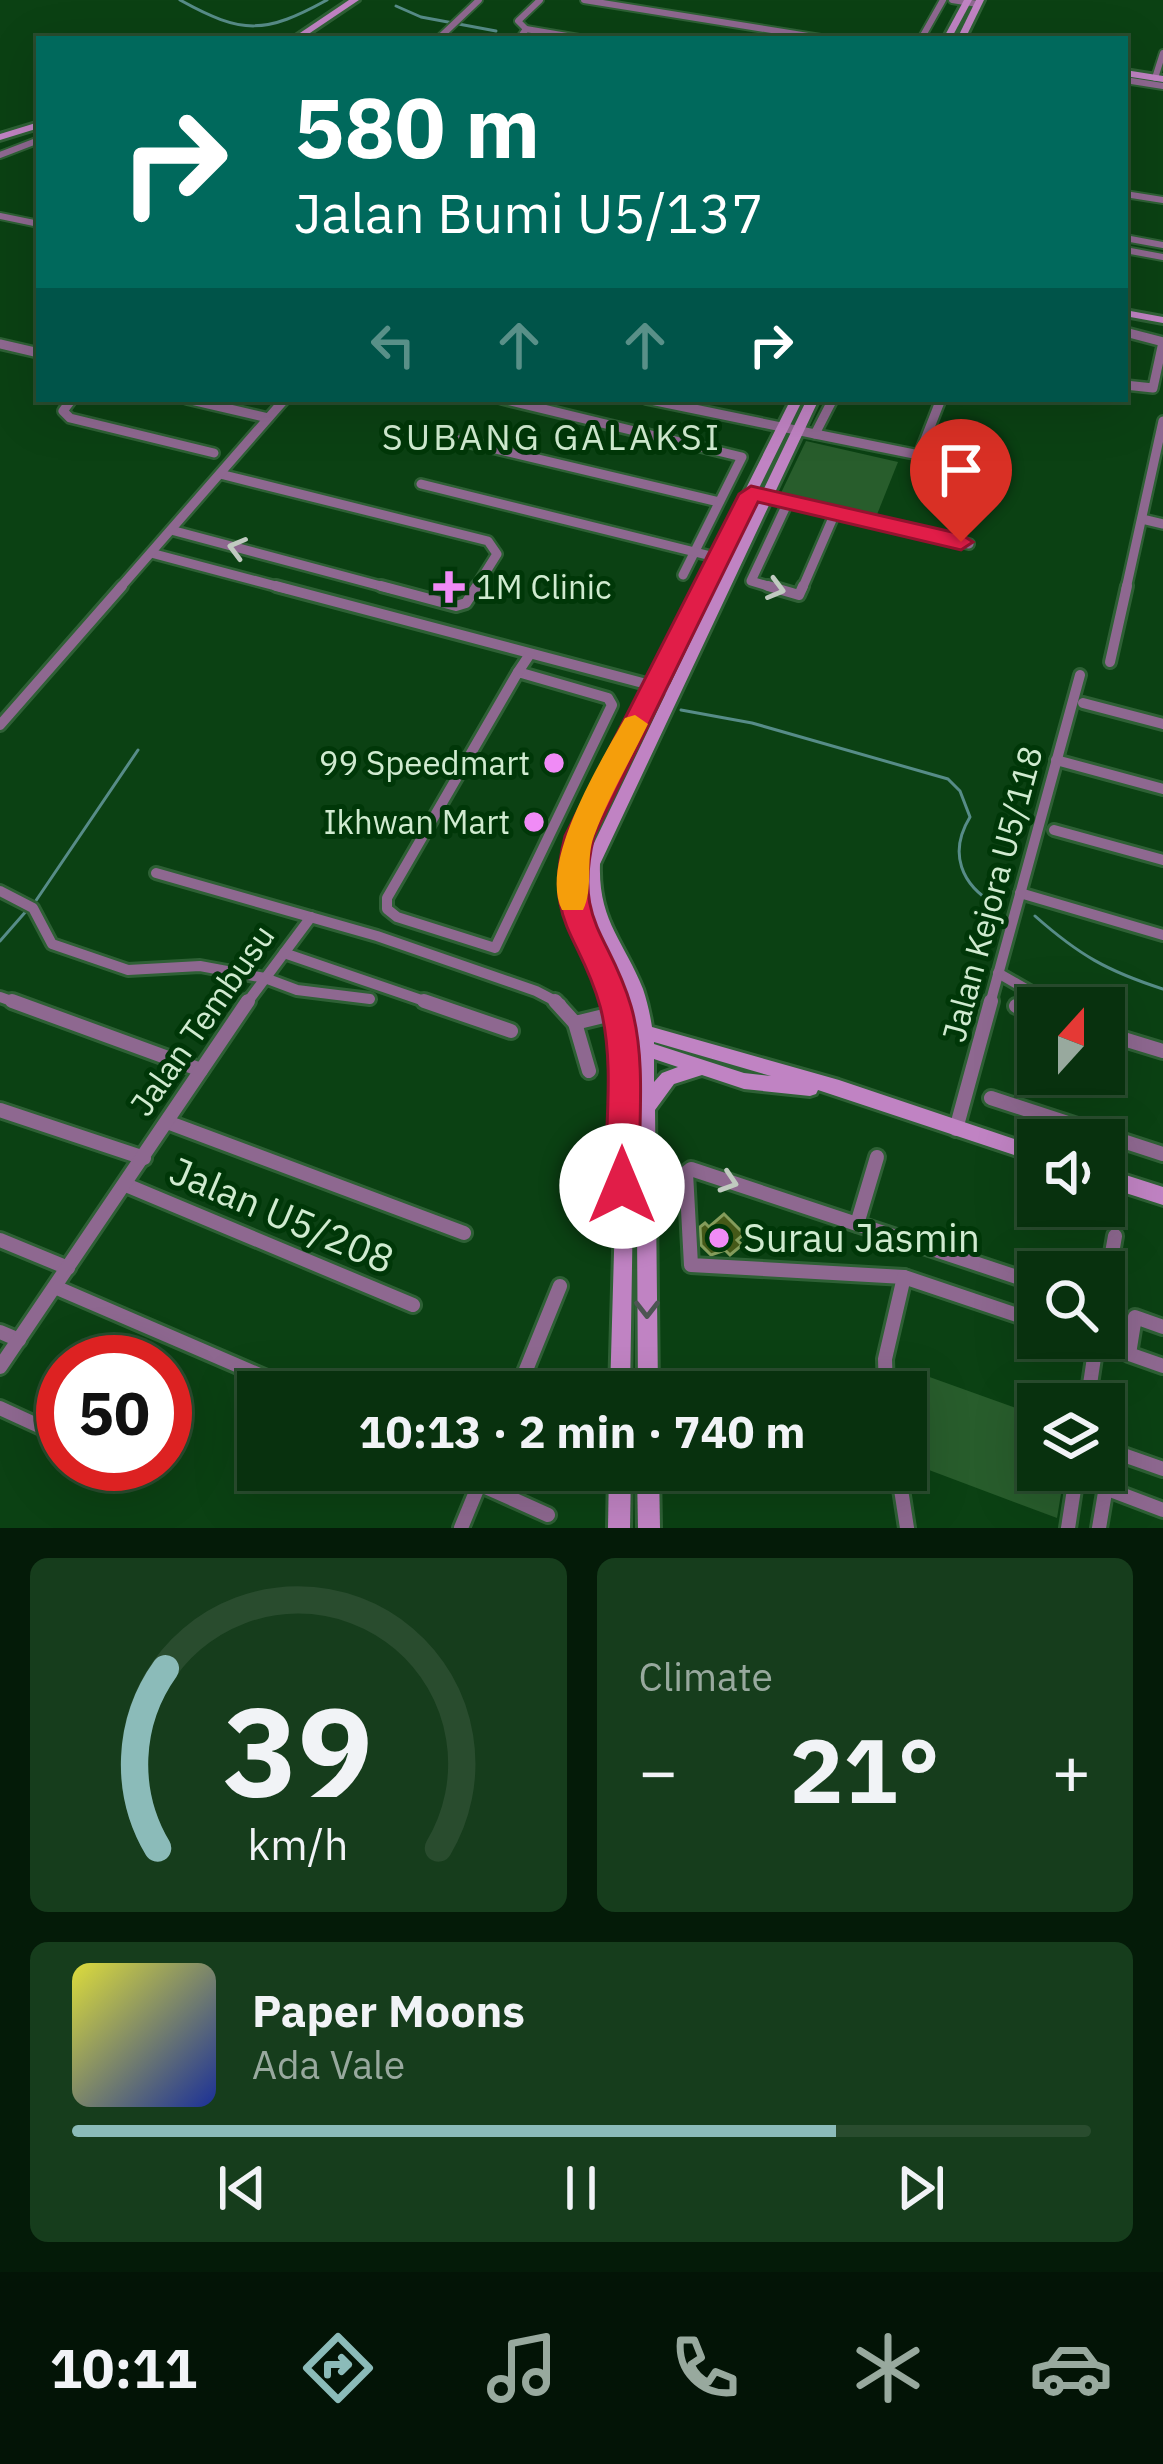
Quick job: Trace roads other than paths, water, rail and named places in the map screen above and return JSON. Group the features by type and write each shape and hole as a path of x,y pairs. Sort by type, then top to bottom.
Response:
{"main road":[{"path":"300,36 355,0"},
{"path":"313,36 367,0"},
{"path":"949,36 973,2"},
{"path":"962,36 973,2"},
{"path":"1128,76 1160,81"},
{"path":"0,134 36,124"},
{"path":"1128,317 1163,323"},
{"path":"620,1371 622,1103 616,1012 610,986 578,924 571,894 572,866 580,836 664,688 759,495 790,428 796,402"},
{"path":"790,428 811,402"},
{"path":"647,1371 647,1108 642,1041 634,988 598,924 590,884 599,842 719,558 759,495"},
{"path":"610,986 626,1001 642,1041 629,1094 622,1103"},
{"path":"642,1041 744,1081 803,1086 838,1096 847,1093"},
{"path":"642,1041 847,1093 1017,1149"},
{"path":"647,1108 651,1096 668,1078 706,1069"},
{"path":"1125,1184 1163,1196"},
{"path":"619,1528 620,1491"},
{"path":"648,1491 649,1528"}],"street":[{"path":"442,36 479,0"},
{"path":"521,36 518,21 540,0"},
{"path":"584,0 808,36"},
{"path":"923,36 948,0 973,2"},
{"path":"1160,81 1163,53"},
{"path":"0,154 36,141"},
{"path":"1128,194 1163,200"},
{"path":"0,216 36,223"},
{"path":"1128,238 1163,244"},
{"path":"1128,251 1163,257"},
{"path":"1128,333 1163,342 1154,388 1128,385"},
{"path":"0,344 36,352"},
{"path":"69,402 63,411 70,418 214,453"},
{"path":"200,402 268,418"},
{"path":"0,725 281,402"},
{"path":"515,402 740,455 742,460 683,575"},
{"path":"661,402 920,454 940,402"},
{"path":"815,434 831,402"},
{"path":"1110,662 1142,519 1158,473 1163,424"},
{"path":"454,439 719,502"},
{"path":"171,530 456,606 466,603 497,554 488,541 220,475"},
{"path":"421,484 719,558"},
{"path":"759,495 969,544"},
{"path":"788,502 751,581 799,595 835,513"},
{"path":"1142,519 1163,524"},
{"path":"152,553 664,688"},
{"path":"322,597 338,575"},
{"path":"518,672 608,698 611,711 495,948 419,924 387,909 387,898 518,672 530,653"},
{"name":"Jalan Kejora U5/118","path":"956,1129 1080,675"},
{"path":"1083,703 1163,724"},
{"path":"1056,760 1163,789"},
{"path":"1054,830 1163,860"},
{"path":"156,873 311,916 552,998 575,1024 589,1071"},
{"path":"0,891 33,906 52,944 128,970 200,966 265,978 297,990 370,999"},
{"path":"1020,892 1163,935"},
{"name":"Jalan Tembusu","path":"0,1366 311,916"},
{"path":"407,947 419,924"},
{"path":"284,953 511,1030"},
{"path":"998,974 1025,987"},
{"path":"0,997 201,1070"},
{"path":"575,1024 616,1012"},
{"path":"1125,1039 1163,1051"},
{"path":"991,1098 1163,1154"},
{"name":"Jalan Tembusu","path":"0,1110 143,1158"},
{"path":"167,1122 464,1233"},
{"path":"857,1224 877,1157"},
{"path":"1017,1277 692,1169 686,1173 691,1265 904,1276 1017,1315"},
{"name":"Jalan U5/208","path":"126,1186 413,1305"},
{"path":"1112,1251 1114,1236"},
{"path":"0,1240 68,1268"},
{"path":"885,1371 904,1276"},
{"path":"526,1371 560,1286"},
{"path":"55,1287 250,1371"},
{"path":"1163,1327 1135,1317 1129,1354 1163,1366"},
{"path":"0,1333 19,1340"},
{"path":"0,1408 36,1425"},
{"path":"1125,1456 1163,1469"},
{"path":"460,1528 476,1491"},
{"path":"507,1491 548,1514"},
{"path":"901,1491 907,1528"},
{"path":"1068,1528 1074,1491"},
{"path":"1099,1528 1105,1491"},
{"path":"1113,1491 1163,1510"}],"waterway":[{"path":"180,0 221,20 254,26 287,19 327,0"},
{"path":"396,6 421,17 496,31"},
{"path":"681,710 752,723 948,779 960,791 970,817 960,843 962,867 974,888 996,905"},
{"path":"35,902 138,750"},
{"path":"0,941 28,909"},
{"path":"1035,916 1094,960 1163,989"}],"place":[{"name":"1M Clinic","path":"449,587"},
{"name":"99 Speedmart","path":"554,763"},
{"name":"Ikhwan Mart","path":"534,822"},
{"name":"Surau Jasmin","path":"719,1238"}],"district":[{"name":"SUBANG GALAKSI","path":"552,437"}]}
